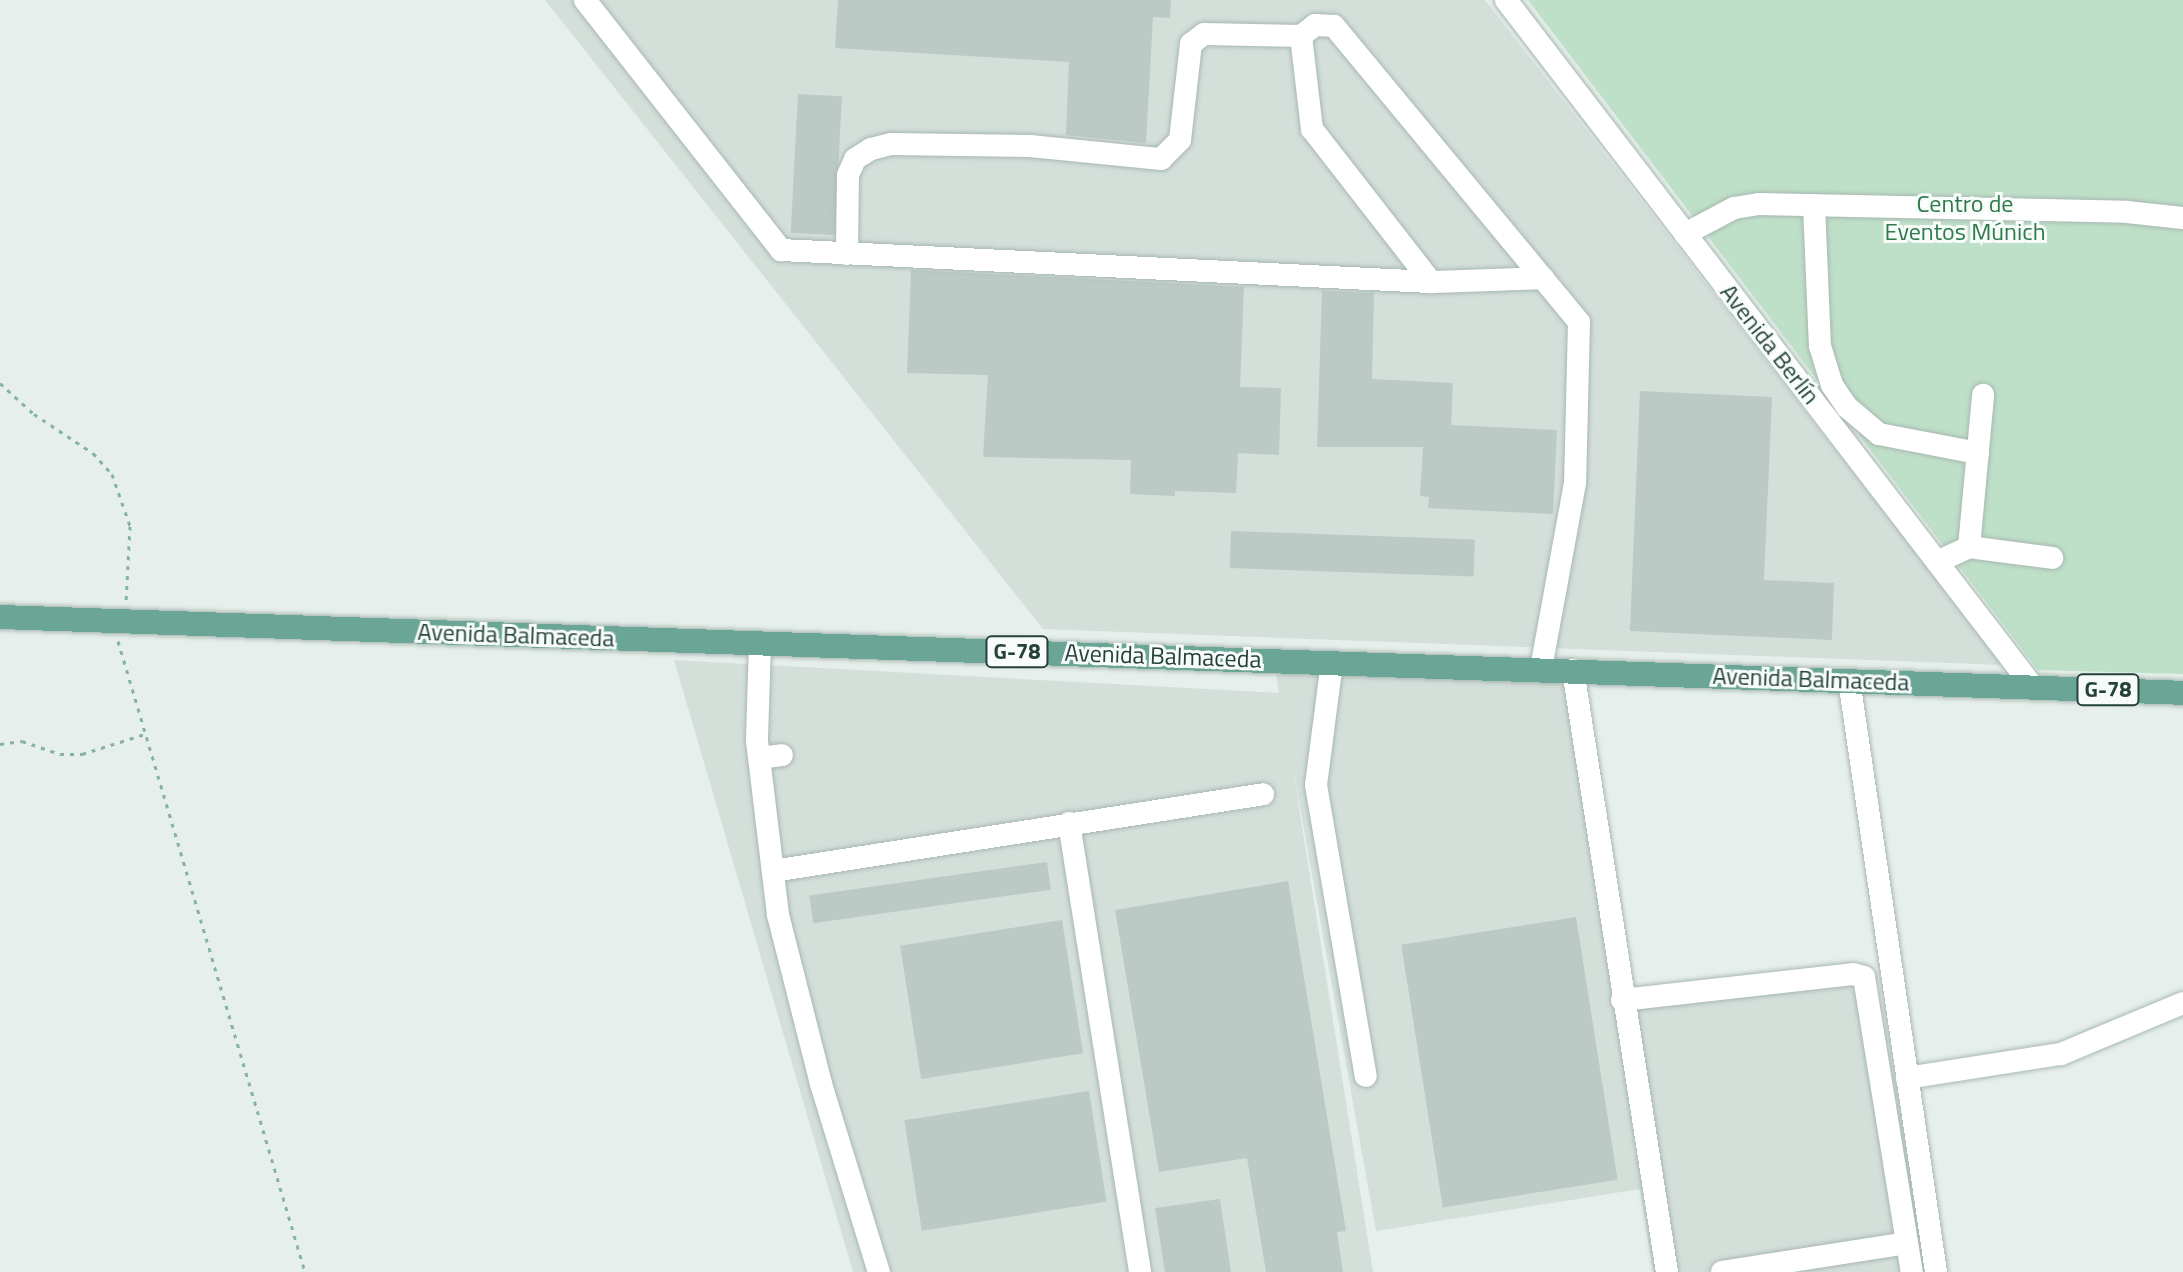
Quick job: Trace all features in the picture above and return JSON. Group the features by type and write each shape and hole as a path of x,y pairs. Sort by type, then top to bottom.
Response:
{"main road":[{"name":"Avenida Balmaceda","path":"0,617 2183,693"}],"street":[{"path":"585,0 781,250 1431,282 1543,278"},
{"name":"Avenida Berlín","path":"1506,0 2033,687"},
{"path":"847,254 848,175 855,159 871,149 891,144 1030,146 1161,159 1180,140 1191,44 1204,34 1301,36 1315,25 1334,26 1579,322 1575,483 1541,669"},
{"path":"1301,36 1312,129 1431,282"},
{"path":"1685,234 1745,205 2127,212 2183,218"},
{"path":"1814,205 1820,346 1839,396 1879,434 1978,453"},
{"path":"1969,547 1983,395"},
{"path":"1937,562 1969,547 2052,558"},
{"path":"760,643 755,687 770,757 773,871 778,915 821,1084 879,1272"},
{"path":"1332,662 1316,785 1366,1076"},
{"path":"1573,670 1622,1000 1667,1272"},
{"path":"1849,680 1936,1272"},
{"path":"773,871 1263,794"},
{"path":"1069,823 1140,1272"},
{"path":"1622,1000 1853,974 1864,977 1912,1272"},
{"path":"1907,1078 2061,1054 2183,1003"},
{"path":"1722,1272 1907,1243"}],"path":[{"path":"0,383 34,414 93,453 112,474 130,526 119,622 145,734 305,1272"},
{"path":"0,744 22,741 60,754 82,754 145,734"}],"shaded area":[{"path":"545,0 1485,0 2003,665 1043,629"},
{"path":"674,660 1279,693 1276,673 1566,678 1613,1001 1860,964 1911,1272 1653,1272 1640,1189 1376,1231 1292,763 1373,1272 853,1272"}],"green space":[{"name":"Centro de Eventos Múnich","path":"1528,0 2183,0 2183,674 2038,670"}],"building":[{"path":"838,0 1171,0 1170,18 1153,17 1146,143 1066,135 1069,62 835,48"},
{"path":"798,94 842,96 835,235 791,233"},
{"path":"911,270 1244,287 1240,387 1281,388 1279,455 1238,453 1236,493 1175,491 1175,496 1130,494 1131,460 983,457 988,375 907,373"},
{"path":"1322,291 1374,293 1372,379 1453,383 1451,425 1557,430 1553,514 1428,508 1429,497 1420,496 1423,447 1317,447"},
{"path":"1640,391 1772,397 1764,580 1834,583 1832,640 1630,631"},
{"path":"1231,531 1475,540 1474,576 1230,568"},
{"path":"1047,862 1051,890 813,923 809,895"},
{"path":"1288,881 1346,1231 1337,1232 1343,1272 1266,1272 1247,1158 1159,1172 1115,910"},
{"path":"1576,917 1618,1180 1443,1207 1401,945"},
{"path":"1062,920 1083,1053 921,1079 900,946"},
{"path":"1089,1091 1107,1202 922,1231 904,1120"},
{"path":"1220,1199 1231,1272 1165,1272 1155,1208"}]}
